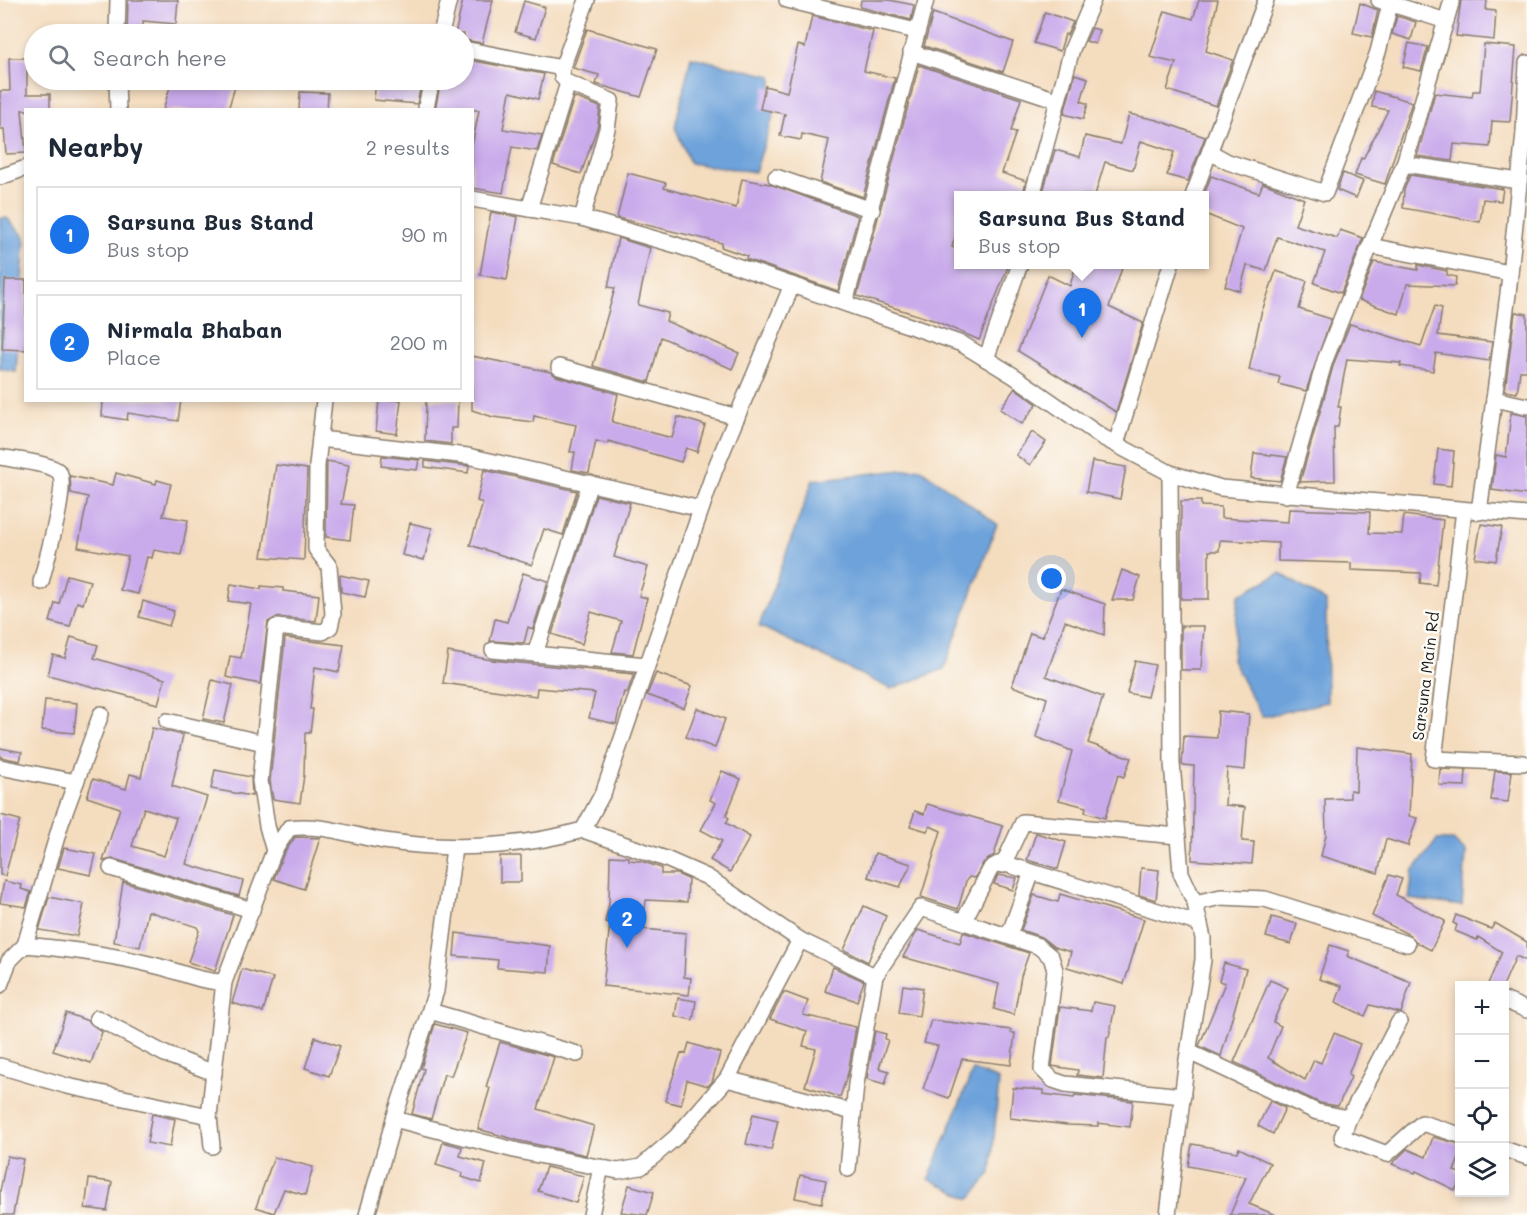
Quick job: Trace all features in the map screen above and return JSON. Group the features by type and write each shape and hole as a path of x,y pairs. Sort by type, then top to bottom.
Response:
{"street":[{"path":"117,24 118,0"},
{"path":"443,24 449,0"},
{"path":"582,218 607,129 611,101 568,83 562,77 562,68 586,0"},
{"path":"787,0 916,31"},
{"path":"845,303 872,210 910,52 926,0"},
{"path":"1033,191 1072,49 1093,0"},
{"path":"1195,191 1266,0"},
{"path":"1286,495 1325,360 1404,164 1452,0"},
{"path":"1210,152 1228,162 1325,193 1378,52 1387,1 1446,21"},
{"path":"474,51 562,68"},
{"path":"910,52 1057,100"},
{"path":"1472,511 1494,399 1510,273 1525,134 1527,63"},
{"path":"529,209 568,83"},
{"path":"117,90 118,108"},
{"path":"426,107 430,90"},
{"path":"1404,164 1519,181"},
{"path":"0,177 24,169"},
{"path":"776,177 872,210"},
{"path":"474,200 582,218 676,245 962,344 1116,444 1170,473 1221,488 1527,515"},
{"path":"1370,246 1510,273"},
{"path":"986,359 1018,269"},
{"path":"1116,444 1169,269"},
{"path":"583,830 604,791 701,508 792,285"},
{"path":"559,367 737,417"},
{"path":"1494,399 1527,406"},
{"path":"274,851 267,826 260,781 276,627 323,632 330,627 333,614 329,566 316,549 320,439 324,402"},
{"path":"320,439 468,456 701,508"},
{"path":"0,457 50,466 58,470 61,477 60,504 41,582"},
{"path":"1168,1215 1203,960 1200,924 1195,903 1181,873 1173,763 1170,473"},
{"path":"535,654 590,483"},
{"name":"Sarsuna Main Rd","path":"1472,511 1434,759 1523,763"},
{"path":"493,650 646,665"},
{"path":"0,986 9,961 25,945 61,823 101,714"},
{"path":"167,721 264,742"},
{"path":"0,767 76,782"},
{"path":"1003,865 1023,822 1178,836"},
{"path":"212,1146 209,1116 224,982 274,851 290,828 307,825 383,841 454,848 555,838 583,830 666,859 707,877 800,940 875,976"},
{"path":"367,1215 394,1119 436,991 454,848"},
{"path":"964,920 991,868 1003,865 1200,924"},
{"path":"111,868 252,910"},
{"path":"1009,934 1032,872"},
{"path":"1195,903 1221,897 1265,899 1407,944"},
{"path":"848,1169 853,1113 875,976 921,908 1009,934 1038,946 1051,957 1055,970 1042,1069 1053,1080 1065,1084 1183,1096"},
{"path":"394,1119 518,1152 630,1171 642,1167 676,1137 727,1079 800,940"},
{"path":"25,945 61,948 158,966 206,982 224,982"},
{"path":"1509,1002 1527,1010"},
{"path":"430,1011 577,1054"},
{"path":"98,1018 165,1054 214,1073"},
{"path":"1399,1022 1342,1137 1387,1154 1422,1123 1455,1133"},
{"path":"1189,1052 1317,1112 1350,1118"},
{"path":"0,1066 67,1086 209,1116"},
{"path":"727,1079 853,1113"},
{"path":"1509,1151 1527,1156"},
{"path":"591,1215 601,1167"}],"water":[{"path":"691,57 772,76 773,117 755,172 690,163 675,127"},
{"path":"0,218 7,218 24,236 24,252 16,372 0,369"},
{"path":"920,468 997,524 944,669 891,689 759,626 813,480"},
{"path":"1280,573 1326,602 1327,702 1262,717 1232,660 1239,595"},
{"path":"1437,840 1453,840 1466,852 1462,906 1409,899 1413,871"},
{"path":"973,1070 999,1080 991,1173 970,1199 929,1179"}],"building":[{"path":"128,0 178,0 176,24 143,21 143,24 127,24"},
{"path":"463,0 493,0 482,43 474,42 474,24 457,24"},
{"path":"861,0 889,0 914,5 911,20 860,7"},
{"path":"1199,0 1218,0 1206,51 1233,60 1216,106 1167,90 1176,63 1150,57 1165,11 1193,19"},
{"path":"1461,0 1487,0 1486,10 1496,11 1494,40 1456,36"},
{"path":"524,1 545,7 536,38 515,32"},
{"path":"1360,3 1378,10 1372,37 1353,33"},
{"path":"1045,12 1073,22 1067,35 1065,34 1060,51 1034,43"},
{"path":"933,13 1013,42 1003,72 924,46"},
{"path":"812,16 873,31 864,71 895,78 863,197 820,182 829,140 802,134 801,140 780,136 785,114 760,109 765,86 787,92 798,45 805,47"},
{"path":"1397,16 1416,22 1411,40 1392,34"},
{"path":"1092,28 1099,30 1095,44 1086,41"},
{"path":"587,29 657,49 641,97 596,84 599,75 573,68"},
{"path":"1409,43 1428,47 1421,71 1403,67"},
{"path":"1484,44 1516,47 1510,122 1492,121 1490,147 1454,144 1452,161 1417,156 1435,93 1472,97 1473,91 1480,91"},
{"path":"9,58 24,58 24,90 27,90 27,94 50,94 50,108 24,108 22,110 24,153 6,154 4,129 0,129 0,91 10,91"},
{"path":"474,61 544,74 538,99 510,92 503,129 542,135 537,151 512,147 503,193 474,188 474,136 479,110 435,108 439,90 474,90"},
{"path":"919,65 1021,99 1011,131 1016,132 1002,173 1026,181 1024,191 954,191 952,247 954,248 954,269 1007,269 979,340 933,320 857,296"},
{"path":"1075,74 1088,78 1081,101 1088,104 1083,119 1064,114"},
{"path":"169,90 234,90 229,108 164,108"},
{"path":"375,90 420,90 417,104 374,100"},
{"path":"1374,91 1412,102 1385,184 1355,175 1361,158 1363,159 1388,110 1372,107"},
{"path":"300,92 328,93 327,108 299,108"},
{"path":"574,97 600,107 598,125 581,174 553,165"},
{"path":"1129,114 1157,120 1205,137 1188,181 1167,175 1174,152 1141,141 1133,170 1105,162 1096,191 1043,191 1055,150 1080,157 1085,136 1121,144"},
{"path":"628,173 666,183 664,188 736,208 742,179 770,184 858,216 838,291 746,259 747,256 721,247 722,243 617,218"},
{"path":"1343,173 1363,181 1356,198 1337,190"},
{"path":"1410,175 1503,189 1501,201 1483,199 1480,222 1403,208 1404,190"},
{"path":"1211,176 1259,193 1263,183 1304,199 1295,225 1337,238 1340,230 1363,238 1341,293 1314,283 1325,252 1277,237 1266,271 1247,265 1240,291 1225,286 1242,229 1209,216 1209,191 1205,191"},
{"path":"491,212 518,217 507,280 480,275"},
{"path":"618,238 650,248 638,305 668,313 666,321 739,353 732,369 661,337 649,382 593,366 615,288 608,287"},
{"path":"1374,262 1418,270 1418,265 1447,271 1447,275 1456,277 1455,286 1407,284 1399,314 1359,300"},
{"path":"1075,269 1122,269 1109,307 1143,323 1116,412 1018,351 1048,275 1070,286"},
{"path":"1276,271 1307,281 1299,309 1331,319 1306,391 1278,384 1280,377 1249,370 1261,314"},
{"path":"5,280 24,280 24,350 2,349"},
{"path":"1435,306 1442,308 1438,335 1492,342 1489,361 1436,353 1433,371 1400,366 1401,363 1347,359 1338,407 1341,407 1338,427 1334,427 1335,481 1300,482 1334,363 1350,324 1421,346"},
{"path":"1515,312 1527,314 1527,371 1520,371 1517,393 1505,391"},
{"path":"474,356 551,372 556,376 618,394 612,422 672,438 678,417 705,425 697,452 686,448 681,462 608,441 608,444 596,441 589,473 572,470 575,452 570,452 576,425 534,416 533,422 493,417 472,410"},
{"path":"1015,388 1037,404 1022,424 1000,409"},
{"path":"103,402 181,402 178,421 128,413 127,420 102,416"},
{"path":"379,402 401,402 397,434 376,431"},
{"path":"426,402 458,402 457,428 451,428 451,444 425,441"},
{"path":"1511,413 1527,416 1527,495 1492,490 1496,455 1506,457"},
{"path":"1032,432 1046,442 1030,465 1016,455"},
{"path":"1438,449 1454,451 1451,486 1434,484"},
{"path":"1254,453 1287,457 1280,481 1251,478"},
{"path":"382,456 419,460 417,470 381,466"},
{"path":"327,461 349,465 341,504 354,505 350,540 326,537"},
{"path":"425,461 469,466 468,473 425,467"},
{"path":"1092,461 1126,467 1120,499 1086,492"},
{"path":"276,465 307,469 304,560 262,557"},
{"path":"484,470 577,491 563,535 544,529 532,565 470,545 483,503 477,501"},
{"path":"116,473 156,484 157,480 171,484 163,516 188,520 181,555 154,550 152,558 147,557 138,594 120,590 128,556 78,547 88,497 71,493 70,476 113,485"},
{"path":"596,495 630,503 614,557 648,567 639,596 647,598 633,654 612,652 621,621 591,612 582,644 552,634"},
{"path":"1181,501 1201,501 1201,506 1221,507 1221,518 1288,522 1289,509 1370,512 1369,533 1402,534 1404,515 1443,520 1436,585 1420,583 1421,573 1351,570 1351,563 1278,561 1278,543 1220,540 1219,551 1209,551 1209,599 1181,599"},
{"path":"410,523 432,528 424,560 402,555"},
{"path":"1481,524 1502,527 1496,561 1475,558"},
{"path":"1122,570 1140,577 1133,600 1112,600"},
{"path":"523,573 548,581 533,629 528,627 524,643 490,641 495,619 507,622"},
{"path":"67,575 90,581 83,604 77,602 70,627 50,622 55,603 59,604"},
{"path":"340,575 369,581 365,597 341,592"},
{"path":"231,584 261,589 261,586 283,588 283,591 319,595 316,621 277,617 268,622 260,684 226,677 230,656 241,658 251,604 228,601"},
{"path":"1061,589 1105,604 1104,635 1065,621 1046,676 1103,697 1088,743 1131,758 1124,777 1118,775 1105,818 1085,812 1086,807 1059,800 1072,751 1036,737 1047,698 1012,686 1030,633 1042,637"},
{"path":"143,601 174,611 169,626 139,617"},
{"path":"1181,626 1204,626 1201,670 1181,670"},
{"path":"71,637 98,645 94,658 165,679 158,704 48,675 53,655 65,658"},
{"path":"285,638 344,645 339,672 315,667 310,709 313,709 310,733 305,733 304,775 300,803 273,799 270,781"},
{"path":"448,652 492,660 634,674 627,693 624,692 616,724 589,718 595,693 537,688 536,696 443,683"},
{"path":"1135,661 1155,665 1147,697 1127,693"},
{"path":"656,673 692,686 684,708 647,695"},
{"path":"212,680 233,685 224,723 203,719"},
{"path":"45,700 77,703 74,733 42,730"},
{"path":"697,708 725,719 715,748 686,737"},
{"path":"1218,711 1249,714 1245,770 1227,768 1225,805 1245,807 1242,841 1254,842 1252,864 1192,860 1194,766 1182,765 1184,736 1217,738"},
{"path":"152,728 183,735 172,786 207,797 186,864 243,881 239,896 114,859 103,861 120,808 87,797 93,779 126,789 130,774 141,777","holes":["144,808 176,818 164,856 132,846"]},
{"path":"1357,747 1412,754 1409,816 1417,818 1408,846 1386,839 1378,873 1321,856 1326,835 1325,799 1350,798 1350,790 1356,791"},
{"path":"0,748 22,752 20,761 0,757"},
{"path":"1440,769 1466,770 1465,786 1439,785"},
{"path":"215,770 251,777 252,796 211,789"},
{"path":"722,771 741,779 726,816 729,818 726,823 750,837 730,872 710,860 722,841 701,830 716,803 710,800"},
{"path":"1495,771 1512,772 1508,802 1491,800"},
{"path":"927,804 1003,826 994,855 983,863 975,878 969,877 966,881 958,909 921,897 941,831 930,826 927,831 910,826 915,811 924,814"},
{"path":"0,815 20,820 5,876 0,875"},
{"path":"1036,833 1066,842 1058,869 1027,860"},
{"path":"295,837 320,838 304,889 274,879 283,855"},
{"path":"64,848 96,854 91,875 58,868"},
{"path":"875,853 911,864 900,887 868,877"},
{"path":"500,856 521,856 521,882 500,882"},
{"path":"610,856 629,857 629,860 641,861 661,868 661,874 677,874 688,879 687,902 646,900 643,929 686,933 684,977 691,978 689,995 603,986 610,923 605,922 609,904"},
{"path":"1141,868 1159,870 1156,900 1139,895"},
{"path":"998,875 1017,878 1013,890 994,884"},
{"path":"1389,875 1402,879 1396,895 1445,921 1431,950 1417,943 1410,935 1372,916"},
{"path":"4,881 22,885 21,889 31,892 26,907 0,903"},
{"path":"123,882 233,915 215,971 188,962 199,931 197,927 148,911 140,947 114,942"},
{"path":"1060,894 1144,919 1124,984 1067,967 1071,952 1054,947 1041,937 1021,930 1034,895 1058,902"},
{"path":"49,897 84,904 77,936 39,930"},
{"path":"864,906 886,916 868,962 844,950"},
{"path":"1456,915 1491,929 1495,923 1527,942 1527,961 1516,956 1505,981 1489,981 1502,952 1478,937 1477,940 1455,931 1457,925 1453,923"},
{"path":"1272,917 1297,924 1291,944 1266,937"},
{"path":"918,930 960,943 963,932 1029,953 1021,976 1014,1015 994,1009 999,984 903,957"},
{"path":"456,933 550,946 548,972 497,968 498,960 454,956"},
{"path":"1330,945 1349,951 1347,956 1411,982 1401,1013 1370,1005 1365,1016 1336,1002 1342,986 1319,979"},
{"path":"1224,963 1246,969 1221,1056 1199,1046 1225,983 1219,981"},
{"path":"833,967 864,981 857,1001 825,991"},
{"path":"242,969 273,978 263,1012 232,1003"},
{"path":"1270,980 1288,988 1273,1022 1281,1026 1268,1058 1305,1080 1314,1060 1321,1063 1334,1033 1360,1044 1348,1075 1351,1077 1338,1106 1320,1103 1234,1062"},
{"path":"903,985 923,988 919,1016 899,1013"},
{"path":"784,992 808,1001 803,1015 856,1027 848,1073 840,1097 805,1086 816,1049 803,1046 807,1031 770,1019"},
{"path":"678,998 696,1001 693,1020 675,1016"},
{"path":"1093,1002 1115,1006 1109,1037 1107,1037 1103,1078 1077,1075 1078,1070 1052,1066 1060,1007 1091,1011"},
{"path":"66,1013 88,1021 102,1032 91,1063 53,1051"},
{"path":"931,1020 1011,1030 1011,1033 1015,1033 1011,1065 962,1059 949,1098 923,1089 938,1046 924,1043"},
{"path":"435,1024 467,1033 451,1076 444,1074 431,1119 412,1114 424,1069 421,1068"},
{"path":"875,1031 886,1034 885,1039 888,1040 879,1068 889,1071 885,1084 867,1079"},
{"path":"315,1037 340,1046 329,1076 305,1068"},
{"path":"500,1042 554,1057 538,1109 594,1126 586,1155 520,1141 478,1129 490,1088 486,1087"},
{"path":"689,1043 720,1053 712,1082 708,1086 687,1080 681,1105 665,1101 681,1053 686,1054"},
{"path":"1013,1088 1043,1090 1043,1094 1074,1098 1075,1095 1133,1101 1130,1127 1098,1123 1098,1126 1067,1125 1010,1118"},
{"path":"1270,1101 1285,1108 1273,1134 1258,1126"},
{"path":"152,1114 175,1119 170,1147 147,1143"},
{"path":"753,1114 778,1120 771,1150 746,1144"},
{"path":"1433,1137 1455,1143 1455,1190 1416,1171 1415,1173 1392,1164 1407,1149 1426,1157"},
{"path":"443,1142 462,1147 460,1156 486,1163 481,1183 462,1177 463,1173 436,1165"},
{"path":"1192,1144 1237,1152 1239,1148 1270,1163 1249,1204 1276,1215 1230,1215 1246,1177 1188,1166"},
{"path":"7,1156 23,1159 13,1215 0,1215 0,1191"},
{"path":"274,1157 313,1167 305,1195 284,1189 274,1213 256,1207"},
{"path":"546,1167 584,1176 576,1203 538,1191"},
{"path":"800,1175 826,1180 822,1203 795,1198"},
{"path":"89,1179 112,1182 107,1211 85,1208"},
{"path":"629,1185 654,1192 647,1215 621,1212"}],"place":[{"name":"Sarsuna Bus Stand","path":"1082,338"},
{"name":"Nirmala Bhaban","path":"627,948"}]}
